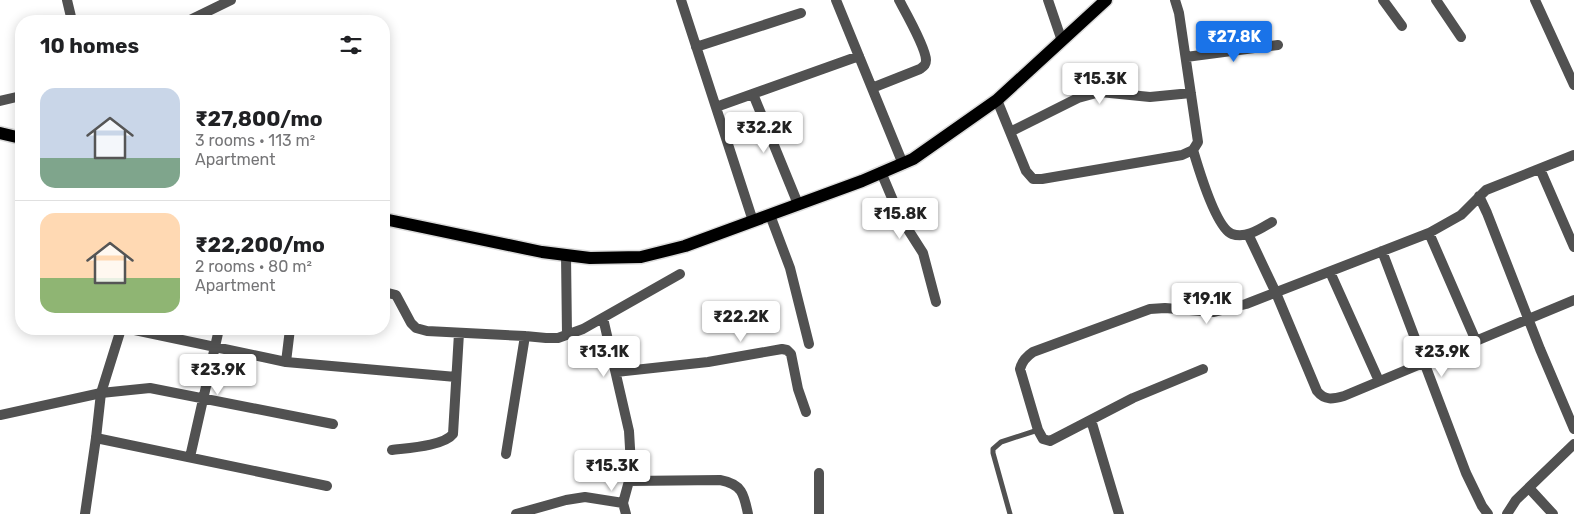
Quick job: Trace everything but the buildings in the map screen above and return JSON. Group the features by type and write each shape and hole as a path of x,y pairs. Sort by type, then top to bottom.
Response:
{"main road":[{"path":"390,220 542,252 590,258 641,257 685,246 913,159 997,100 1106,0"},
{"path":"0,133 15,137"}],"street":[{"path":"67,0 71,15"},
{"path":"200,15 231,0"},
{"path":"681,0 753,221"},
{"path":"836,0 903,164"},
{"path":"872,88 925,66 924,50 900,0"},
{"path":"1048,0 1062,41"},
{"path":"997,100 1026,171 1033,180 1182,155 1193,150 1198,142 1179,13 1175,0"},
{"path":"1383,0 1402,26"},
{"path":"1436,0 1461,37"},
{"path":"1535,0 1574,85"},
{"path":"696,47 801,13"},
{"path":"1186,57 1278,44"},
{"path":"716,107 859,56"},
{"path":"1010,132 1078,98 1100,92 1150,97 1191,93"},
{"path":"753,94 798,204"},
{"path":"0,101 15,95"},
{"path":"1193,150 1205,187 1224,227 1229,232 1234,235 1248,234 1272,222"},
{"path":"1203,369 1133,398 1050,441 1043,439 1038,430 1020,369 1024,360 1033,352 1150,309 1165,308 1214,312 1246,304 1276,293 1429,233 1460,215 1479,196 1492,187 1574,155"},
{"path":"1540,168 1574,248"},
{"path":"881,172 900,216 923,253 936,302"},
{"path":"1479,196 1574,429"},
{"path":"770,215 790,268 809,344"},
{"path":"1429,233 1476,341"},
{"path":"1248,234 1276,293 1313,382 1320,396 1329,400 1336,399 1574,300"},
{"path":"1382,252 1466,473 1482,506 1488,514"},
{"path":"566,255 567,334"},
{"path":"1330,272 1379,381"},
{"path":"390,294 396,295 411,323 416,328 427,331 558,338 583,329 680,274"},
{"path":"603,318 629,431 631,465 623,503 626,514"},
{"path":"392,450 449,439 453,434 459,333"},
{"path":"85,514 101,393 119,335"},
{"path":"160,335 286,362 456,377"},
{"path":"190,457 218,335"},
{"path":"286,362 289,335"},
{"path":"506,454 525,336"},
{"path":"616,372 708,362 782,349 791,354 798,388 806,412"},
{"path":"0,415 101,393 150,388 333,424"},
{"path":"1091,420 1120,514"},
{"path":"96,438 327,486"},
{"path":"1507,514 1516,500 1574,444"},
{"path":"818,473 819,514"},
{"path":"629,481 720,480 729,482 740,489 745,499 748,514"},
{"path":"1529,488 1553,514"},
{"path":"516,514 566,500 585,498 623,503"}],"lane":[{"path":"1010,514 992,453 993,449 1001,442 1038,430"}]}
